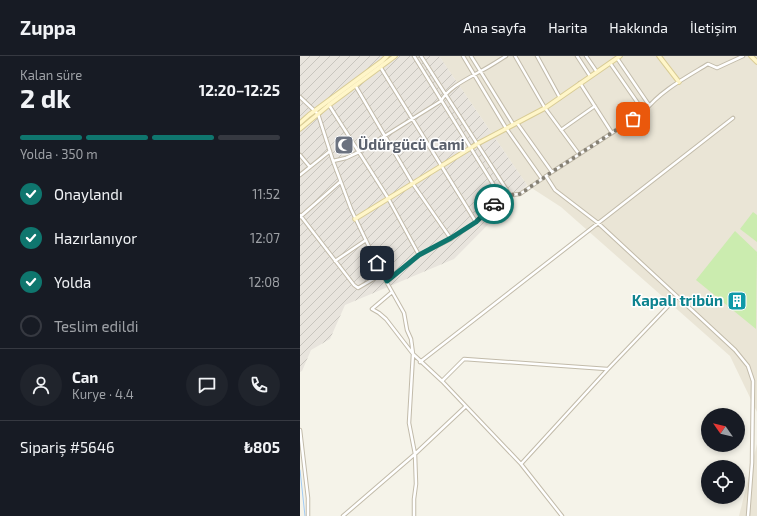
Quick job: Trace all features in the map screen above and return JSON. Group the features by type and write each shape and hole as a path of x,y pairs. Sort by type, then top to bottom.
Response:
{"street":[{"path":"300,123 314,110 387,56"},
{"path":"300,129 355,85 396,56"},
{"path":"414,56 501,197"},
{"path":"421,56 510,195"},
{"path":"463,56 506,128 542,178"},
{"path":"471,56 480,72 515,123 552,172"},
{"path":"333,161 346,158 359,152 386,136 441,101 445,94 473,74 480,72 506,56"},
{"path":"515,56 545,108 579,154"},
{"path":"537,56 560,98"},
{"path":"577,56 590,76"},
{"path":"586,56 597,72"},
{"path":"659,56 678,82"},
{"path":"387,281 419,255 451,238 476,222 501,197 520,194 542,178 644,112 649,105 678,82 708,64 717,68 743,56"},
{"path":"750,56 757,62"},
{"path":"356,219 470,148 545,108 619,57 649,105"},
{"path":"610,63 644,112"},
{"path":"381,68 476,222"},
{"path":"580,83 612,133"},
{"path":"355,85 413,184 451,238"},
{"path":"300,97 318,114 340,182 382,274 404,314 407,330 411,340 412,354 409,423 415,454 416,484 414,516"},
{"path":"329,105 388,198 419,255"},
{"path":"561,130 595,106"},
{"path":"420,362 733,118"},
{"path":"300,175 330,151"},
{"path":"300,155 310,167"},
{"path":"546,176 555,190 598,223 735,350 748,366 753,381 752,464 748,516"},
{"path":"340,182 300,216 354,285 358,288 382,274"},
{"path":"336,261 366,240"},
{"path":"392,292 372,309 386,319 412,354 442,381 465,407 521,464 562,516"},
{"path":"521,464 608,369 677,297"},
{"path":"442,381 464,359 608,369"},
{"path":"343,516 415,454 465,407"},
{"path":"300,430 308,498 308,516"}],"shaded area":[{"path":"300,56 439,56 527,185 454,259 345,305 330,339 311,350 302,371 300,372"},
{"path":"439,56 757,56 757,412 730,356 561,207 527,185"},
{"path":"757,444 757,516 739,516 742,504 745,504 745,492"}],"green space":[{"path":"753,212 757,215 757,242 740,229"},
{"path":"735,231 757,252 756,329 696,280"}],"waterway":[{"path":"300,470 305,516"}],"way so far":[{"path":"494,204 501,197 520,194 633,119"}],"place":[{"name":"Üdürgücü Cami","path":"344,145"},
{"name":"Kapalı tribün","path":"737,301"}],"route":[{"path":"377,263 387,281 404,269 419,255 451,238 476,222 494,204"}]}
